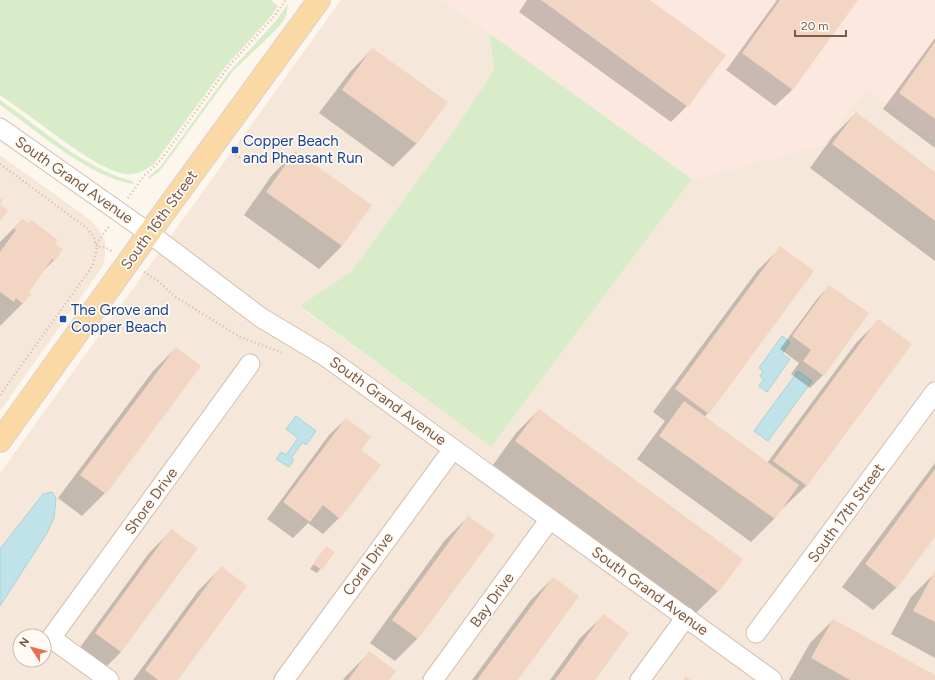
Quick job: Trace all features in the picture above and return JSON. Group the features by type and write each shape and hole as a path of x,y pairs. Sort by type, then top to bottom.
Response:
{"main road":[{"name":"South 16th Street","path":"0,441 319,0"}],"street":[{"name":"South Grand Avenue","path":"0,128 149,233 260,317 325,356 772,680"},
{"name":"Shore Drive","path":"108,680 51,638 250,364"},
{"name":"South 17th Street","path":"756,633 935,392"},
{"name":"Coral Drive","path":"284,680 453,448"},
{"name":"Bay Drive","path":"433,680 550,519"},
{"path":"640,680 686,617"}],"path":[{"path":"139,182 160,161 228,67 272,19 286,0"},
{"path":"231,152 242,159"},
{"path":"0,164 88,228 92,233 96,246"},
{"path":"0,395 89,271 93,264 96,246 102,236"},
{"path":"96,246 105,247"},
{"path":"150,276 158,281 174,296 240,337 287,355"}],"shaded area":[{"path":"341,0 443,0 489,33 494,70 455,129 351,272 300,307 491,447 692,179 823,145 866,88 935,140 935,680 0,680 0,473"},
{"path":"443,0 935,0 935,140 866,88 823,145 692,179"},
{"path":"0,155 89,219 97,227 105,241 105,256 103,265 98,273 0,411"}],"green space":[{"path":"0,0 272,0 278,6 268,20 226,66 154,164 140,172 125,174 106,168 86,156 0,95"},
{"path":"288,4 286,16 276,30 233,71 159,172 149,179 148,177 161,166 229,72 275,22"},
{"path":"489,33 692,179 491,447 300,306 351,272 455,129 494,70"},
{"path":"0,100 79,157 96,167 132,181 134,184 117,180 100,173 64,152 0,105"}],"water":[{"path":"782,336 790,342 782,354 790,359 767,392 759,386 764,379 760,376 763,371 759,368"},
{"path":"798,371 812,381 768,441 754,431"},
{"path":"296,416 316,431 306,445 303,442 291,458 294,460 289,467 276,459 281,452 286,455 298,438 286,429"},
{"path":"52,492 56,498 54,518 47,533 0,606 0,549 43,494"}],"building":[{"path":"541,0 650,0 726,55 688,107"},
{"path":"780,0 858,0 793,90 742,53"},
{"path":"935,42 935,119 899,93"},
{"path":"372,48 448,102 417,144 342,90"},
{"path":"856,112 935,172 935,221 832,144"},
{"path":"295,151 372,205 342,246 266,192"},
{"path":"0,204 8,210 0,221"},
{"path":"22,219 28,223 31,220 58,240 55,244 63,249 55,261 52,259 29,292 31,294 23,304 16,298 14,302 0,292 0,252"},
{"path":"780,246 814,271 709,414 675,389"},
{"path":"829,285 869,313 824,376 803,361 811,350 792,336"},
{"path":"878,319 912,344 807,486 773,461"},
{"path":"176,347 201,366 106,494 80,475"},
{"path":"684,401 799,485 775,519 659,436"},
{"path":"539,409 743,559 719,592 515,441"},
{"path":"346,418 371,437 361,450 381,465 340,519 323,505 310,522 283,502"},
{"path":"935,469 935,537 897,588 865,564"},
{"path":"468,516 495,535 418,639 392,620"},
{"path":"171,529 198,548 121,652 95,633"},
{"path":"326,546 335,552 322,570 313,564"},
{"path":"221,566 247,586 178,680 158,680 145,670"},
{"path":"935,571 935,622 913,611"},
{"path":"553,577 579,596 518,680 477,680"},
{"path":"603,614 629,633 595,680 555,680"},
{"path":"833,619 935,675 935,680 850,680 811,658"},
{"path":"369,651 396,671 389,680 348,680"},
{"path":"685,676 691,680 683,680"}],"place":[{"name":"Copper Beach and Pheasant Run","path":"235,150"},
{"name":"The Grove and Copper Beach","path":"63,319"}]}
